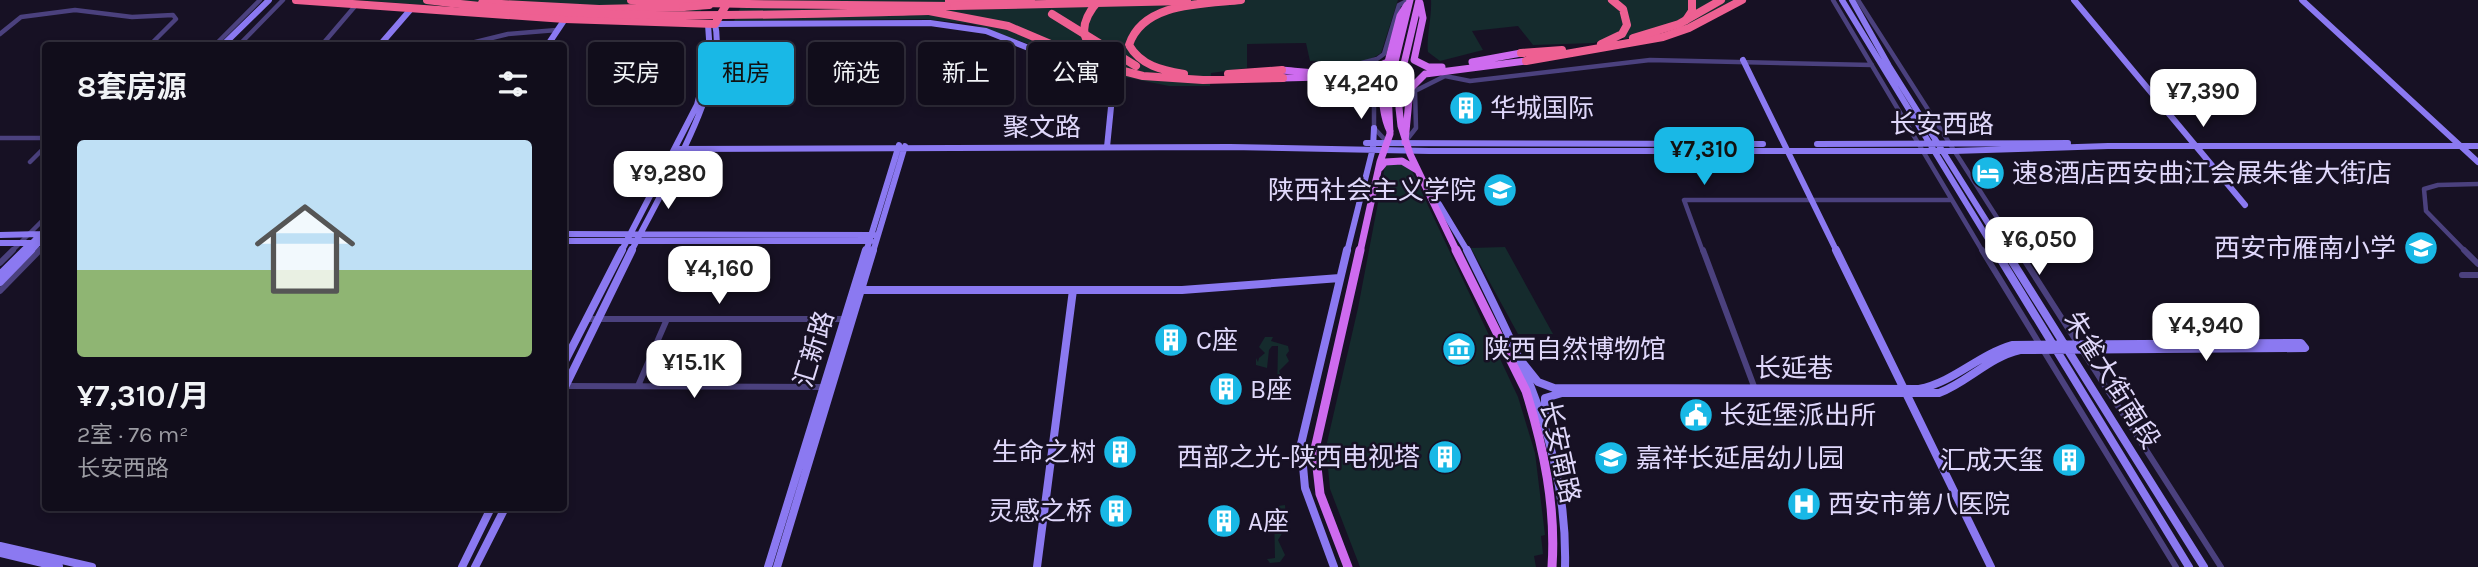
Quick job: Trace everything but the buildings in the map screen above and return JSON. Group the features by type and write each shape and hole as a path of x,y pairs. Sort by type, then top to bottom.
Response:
{"highway":[{"path":"296,0 565,19 711,24 723,1"},
{"path":"427,0 477,8 564,15 929,11 951,13 1013,27 1102,66 1149,76 1176,78 1282,74"},
{"path":"631,0 991,6 1226,0"},
{"path":"846,0 1031,0 1114,55 1152,71 1189,75 1282,74"},
{"path":"1099,0 1084,18 1082,27 1088,45 1096,53 1128,70 1176,78"},
{"path":"1138,63 1129,45 1130,36 1141,22 1176,9 1241,0"},
{"path":"1589,47 1622,34 1627,25 1626,15 1612,0"},
{"path":"1623,45 1669,33 1692,11 1692,0"},
{"path":"1524,57 1633,38 1679,24 1721,0"},
{"path":"1524,57 1623,45 1663,37 1689,28 1742,0"},
{"path":"411,9 463,4 610,9 683,7 723,1"}],"main road":[{"path":"1282,74 1357,74 1377,70 1388,62 1401,16 1410,0"},
{"path":"1348,567 1320,494 1315,449 1378,172 1390,131 1388,91 1410,0"},
{"path":"1420,0 1423,18 1414,60 1419,64 1428,67 1443,66 1524,57"},
{"name":"长安南路","path":"1420,0 1398,92 1400,124 1408,146 1439,204 1444,226 1526,391 1534,415 1552,502 1552,567"},
{"path":"1408,146 1410,132 1407,91 1412,82 1425,74 1524,57"},
{"path":"1282,74 1363,76 1375,82 1381,90 1382,121 1390,131"},
{"path":"1378,172 1385,162 1402,161 1410,163 1424,177"}],"street":[{"path":"218,42 260,0"},
{"path":"226,42 272,0"},
{"path":"232,42 272,0"},
{"path":"242,42 283,0"},
{"path":"711,24 726,20 737,0"},
{"path":"1352,71 1354,65 1377,59 1384,54 1399,5 1410,0"},
{"path":"1833,0 1881,66 1919,147 2176,567"},
{"name":"朱雀大街南段","path":"1842,0 1927,143 1938,148 2189,567"},
{"name":"朱雀大街南段","path":"1852,0 1881,66 1938,148 2067,347 2204,567"},
{"path":"1858,0 2221,567"},
{"path":"2074,0 2245,205"},
{"path":"2302,0 2478,162"},
{"path":"324,42 356,5"},
{"path":"383,42 411,9"},
{"path":"0,34 21,17 75,10 132,17 173,15 176,19 153,42"},
{"path":"550,42 565,19"},
{"path":"711,24 735,26 930,23 986,31 1084,70 1103,82 1112,97 1108,146"},
{"path":"567,355 710,87 717,37 711,24"},
{"path":"475,42 508,34 557,30"},
{"path":"1408,146 1416,128 1415,90 1445,74 1470,81 1650,60 1743,60 1881,66"},
{"path":"1743,60 1991,567"},
{"path":"1334,567 1306,488 1301,456 1304,428 1374,146 1374,94 1354,81"},
{"path":"1374,128 1386,146"},
{"path":"0,138 42,138"},
{"name":"长安西路","path":"1919,147 1927,143"},
{"name":"长安西路","path":"1938,148 1950,143 2478,144"},
{"name":"长安西路","path":"1408,146 1785,146 1919,147 1954,150 2195,145"},
{"path":"567,381 640,238 680,146"},
{"name":"聚文路","path":"680,146 1408,146"},
{"name":"汇新路","path":"777,567 848,319 902,146"},
{"path":"30,162 42,150"},
{"path":"2478,184 2438,185 2424,189 2426,211 2478,264"},
{"path":"1755,389 1684,200 1951,200"},
{"path":"1439,204 1456,229 1522,362 1545,416 1564,501 1565,567"},
{"path":"1351,233 1368,218"},
{"path":"567,234 629,238 873,238"},
{"path":"0,235 38,241"},
{"path":"567,242 629,238"},
{"name":"汇新路","path":"768,567 824,387 860,290 873,238"},
{"path":"0,243 38,241"},
{"path":"0,275 38,241"},
{"path":"0,282 38,241"},
{"path":"0,291 38,241"},
{"path":"0,263 21,243"},
{"path":"2462,275 2478,275"},
{"path":"860,290 1182,290 1340,278"},
{"path":"1037,567 1073,290"},
{"path":"586,319 848,319"},
{"path":"638,386 667,319"},
{"path":"2301,343 2305,348 2078,347 2301,343"},
{"name":"长延巷","path":"1545,416 1545,398 1562,393 1905,392 1951,389 2010,351 2078,347"},
{"name":"长延巷","path":"1522,362 1538,383 1554,388 1905,392"},
{"path":"567,387 824,387"},
{"path":"462,567 490,511"},
{"path":"475,567 503,511"},
{"path":"0,546 92,567"},
{"path":"0,553 59,567"}],"green space":[{"path":"356,0 708,0 698,15 497,10"},
{"path":"744,0 1398,0 1381,53 1373,58 1347,63 1310,61 1306,43 1247,44 1247,68 1211,73 1210,86 1169,86 1124,77 1124,42 1028,44 972,24 925,19 734,21"},
{"path":"1431,0 1739,0 1688,26 1624,39 1617,35 1594,43 1533,45 1518,26 1472,31 1483,50 1440,61 1428,52"},
{"path":"1392,162 1410,167 1518,397 1535,453 1545,535 1541,536 1543,554 1534,556 1536,567 1360,567 1330,489 1326,447 1358,308 1385,166"},
{"path":"1505,247 1553,334 1518,334 1471,248"},
{"path":"1265,337 1273,337 1271,341 1288,346 1286,355 1289,361 1279,371 1282,378 1280,384 1288,387 1288,400 1280,399 1277,395 1278,346 1272,346 1269,350 1267,368 1256,365 1256,358 1258,362 1265,353 1259,347"},
{"path":"1285,505 1286,519 1282,523 1283,532 1278,540 1285,555 1280,562 1270,563 1267,559 1275,558 1274,510"}],"place":[{"name":"华城国际","path":"1466,108"},
{"name":"速8酒店西安曲江会展朱雀大街店","path":"1988,173"},
{"name":"陕西社会主义学院","path":"1500,190"},
{"name":"西安市雁南小学","path":"2421,248"},
{"name":"C座","path":"1171,340"},
{"name":"陕西自然博物馆","path":"1459,349"},
{"name":"B座","path":"1226,389"},
{"name":"长延堡派出所","path":"1696,415"},
{"name":"生命之树","path":"1120,452"},
{"name":"西部之光-陕西电视塔","path":"1445,457"},
{"name":"嘉祥长延居幼儿园","path":"1611,458"},
{"name":"汇成天玺","path":"2069,460"},
{"name":"西安市第八医院","path":"1804,504"},
{"name":"灵感之桥","path":"1116,511"},
{"name":"A座","path":"1224,521"}]}
